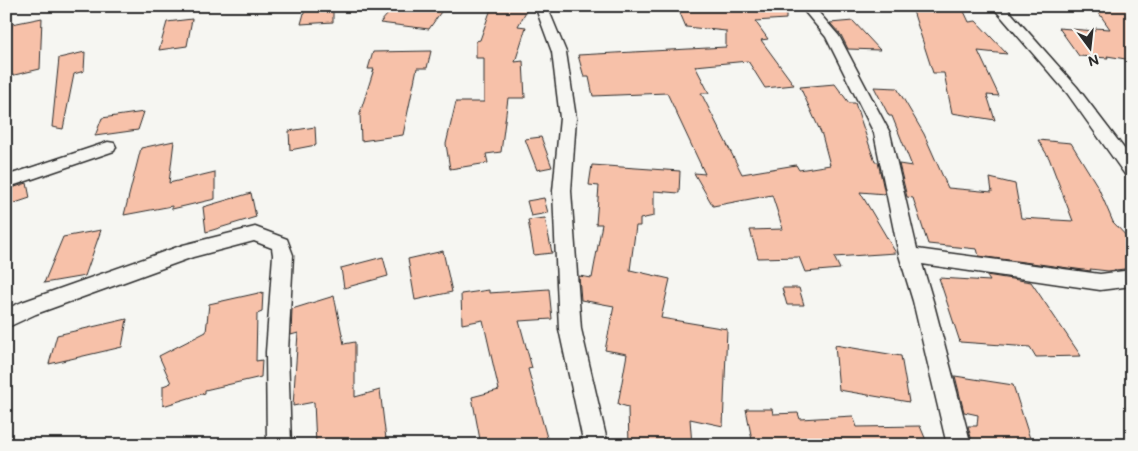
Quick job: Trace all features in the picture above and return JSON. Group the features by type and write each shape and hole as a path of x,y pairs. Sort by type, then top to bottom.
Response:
{"street":[{"path":"541,6 559,52 568,118 562,192 570,329 596,445"},
{"path":"806,6 832,36 882,133 909,255 923,301 959,445"},
{"path":"998,6 1072,90 1132,172"},
{"path":"6,182 108,147"},
{"path":"6,319 29,308 190,250 255,234 276,241 280,244 283,255 277,352 279,445"},
{"path":"909,255 1100,282 1132,278"}],"building":[{"path":"306,6 333,6 333,22 301,24"},
{"path":"395,6 445,6 429,29 380,23"},
{"path":"492,6 529,6 518,26 526,27 515,62 523,61 525,98 508,98 501,152 486,154 488,163 450,169 446,144 456,102 484,102 484,58 476,58 476,41 480,40"},
{"path":"677,6 786,6 786,19 755,21 768,39 761,40 794,85 765,88 748,61 695,66 709,93 701,93 742,174 796,165 799,170 830,165 822,135 800,87 835,84 849,103 855,103 875,162 878,162 885,194 860,192 896,253 834,257 840,269 805,272 799,257 758,258 750,230 783,229 772,195 713,206 694,173 705,174 667,93 593,96 589,77 584,77 578,55 726,47 726,31 686,27"},
{"path":"919,6 962,7 969,22 976,21 1007,54 978,51 999,96 987,95 995,120 952,113 944,73 933,73 913,11 921,11"},
{"path":"1094,6 1132,6 1132,60 1107,56 1108,58 1079,56 1059,28 1095,31 1093,28 1110,29"},
{"path":"42,18 40,69 6,77 6,50 9,49 12,24"},
{"path":"192,19 187,46 159,50 167,22"},
{"path":"853,21 880,50 848,49 841,35 830,23"},
{"path":"431,51 427,68 417,68 403,135 361,141 360,113 374,69 368,69 373,52"},
{"path":"85,52 84,71 74,74 63,129 52,127 59,58"},
{"path":"874,87 897,88 924,134 948,188 992,192 990,178 1015,184 1021,218 1073,221 1049,158 1038,140 1071,143 1098,187 1113,222 1132,242 1132,268 1108,271 1090,269 1091,271 979,256 977,249 928,244 913,198 907,197 899,164 912,166 892,116 889,116"},
{"path":"144,112 138,130 95,136 102,118"},
{"path":"315,127 316,145 290,150 289,131"},
{"path":"541,137 552,167 537,170 525,139"},
{"path":"174,141 169,183 215,172 215,199 172,209 172,206 124,215 141,148"},
{"path":"592,165 680,171 679,193 654,191 654,216 640,219 640,226 636,226 630,270 670,279 661,318 727,329 723,426 690,419 692,445 629,445 628,407 618,404 627,354 605,350 614,306 581,300 579,276 592,278 602,224 596,224 599,186 589,185"},
{"path":"27,183 30,198 6,206 6,190"},
{"path":"251,193 256,217 206,232 203,207"},
{"path":"544,198 548,213 531,216 527,201"},
{"path":"545,218 552,253 534,255 528,220"},
{"path":"101,230 85,276 44,283 63,237"},
{"path":"443,251 452,292 415,300 408,259"},
{"path":"383,257 388,276 344,288 341,268"},
{"path":"986,275 1031,282 1081,356 1036,357 1030,347 960,342 939,278 990,281"},
{"path":"782,288 799,288 804,305 787,305"},
{"path":"549,289 552,319 519,321 532,368 528,369 549,445 481,445 472,397 499,390 483,320 462,324 461,294 489,290 489,293"},
{"path":"263,292 262,312 257,314 256,361 262,360 261,377 205,390 205,393 163,406 163,386 171,383 159,356 206,332 209,304"},
{"path":"334,296 344,344 355,342 355,397 380,390 386,439 365,445 316,445 314,402 293,406 298,333 291,335 292,309"},
{"path":"127,319 122,347 49,364 57,335"},
{"path":"835,345 901,356 909,402 839,390"},
{"path":"955,376 1013,385 1032,445 973,445 968,426 977,426 978,415 964,412"},
{"path":"746,409 772,409 773,414 798,413 800,419 853,416 857,427 920,426 928,445 753,445"}]}
